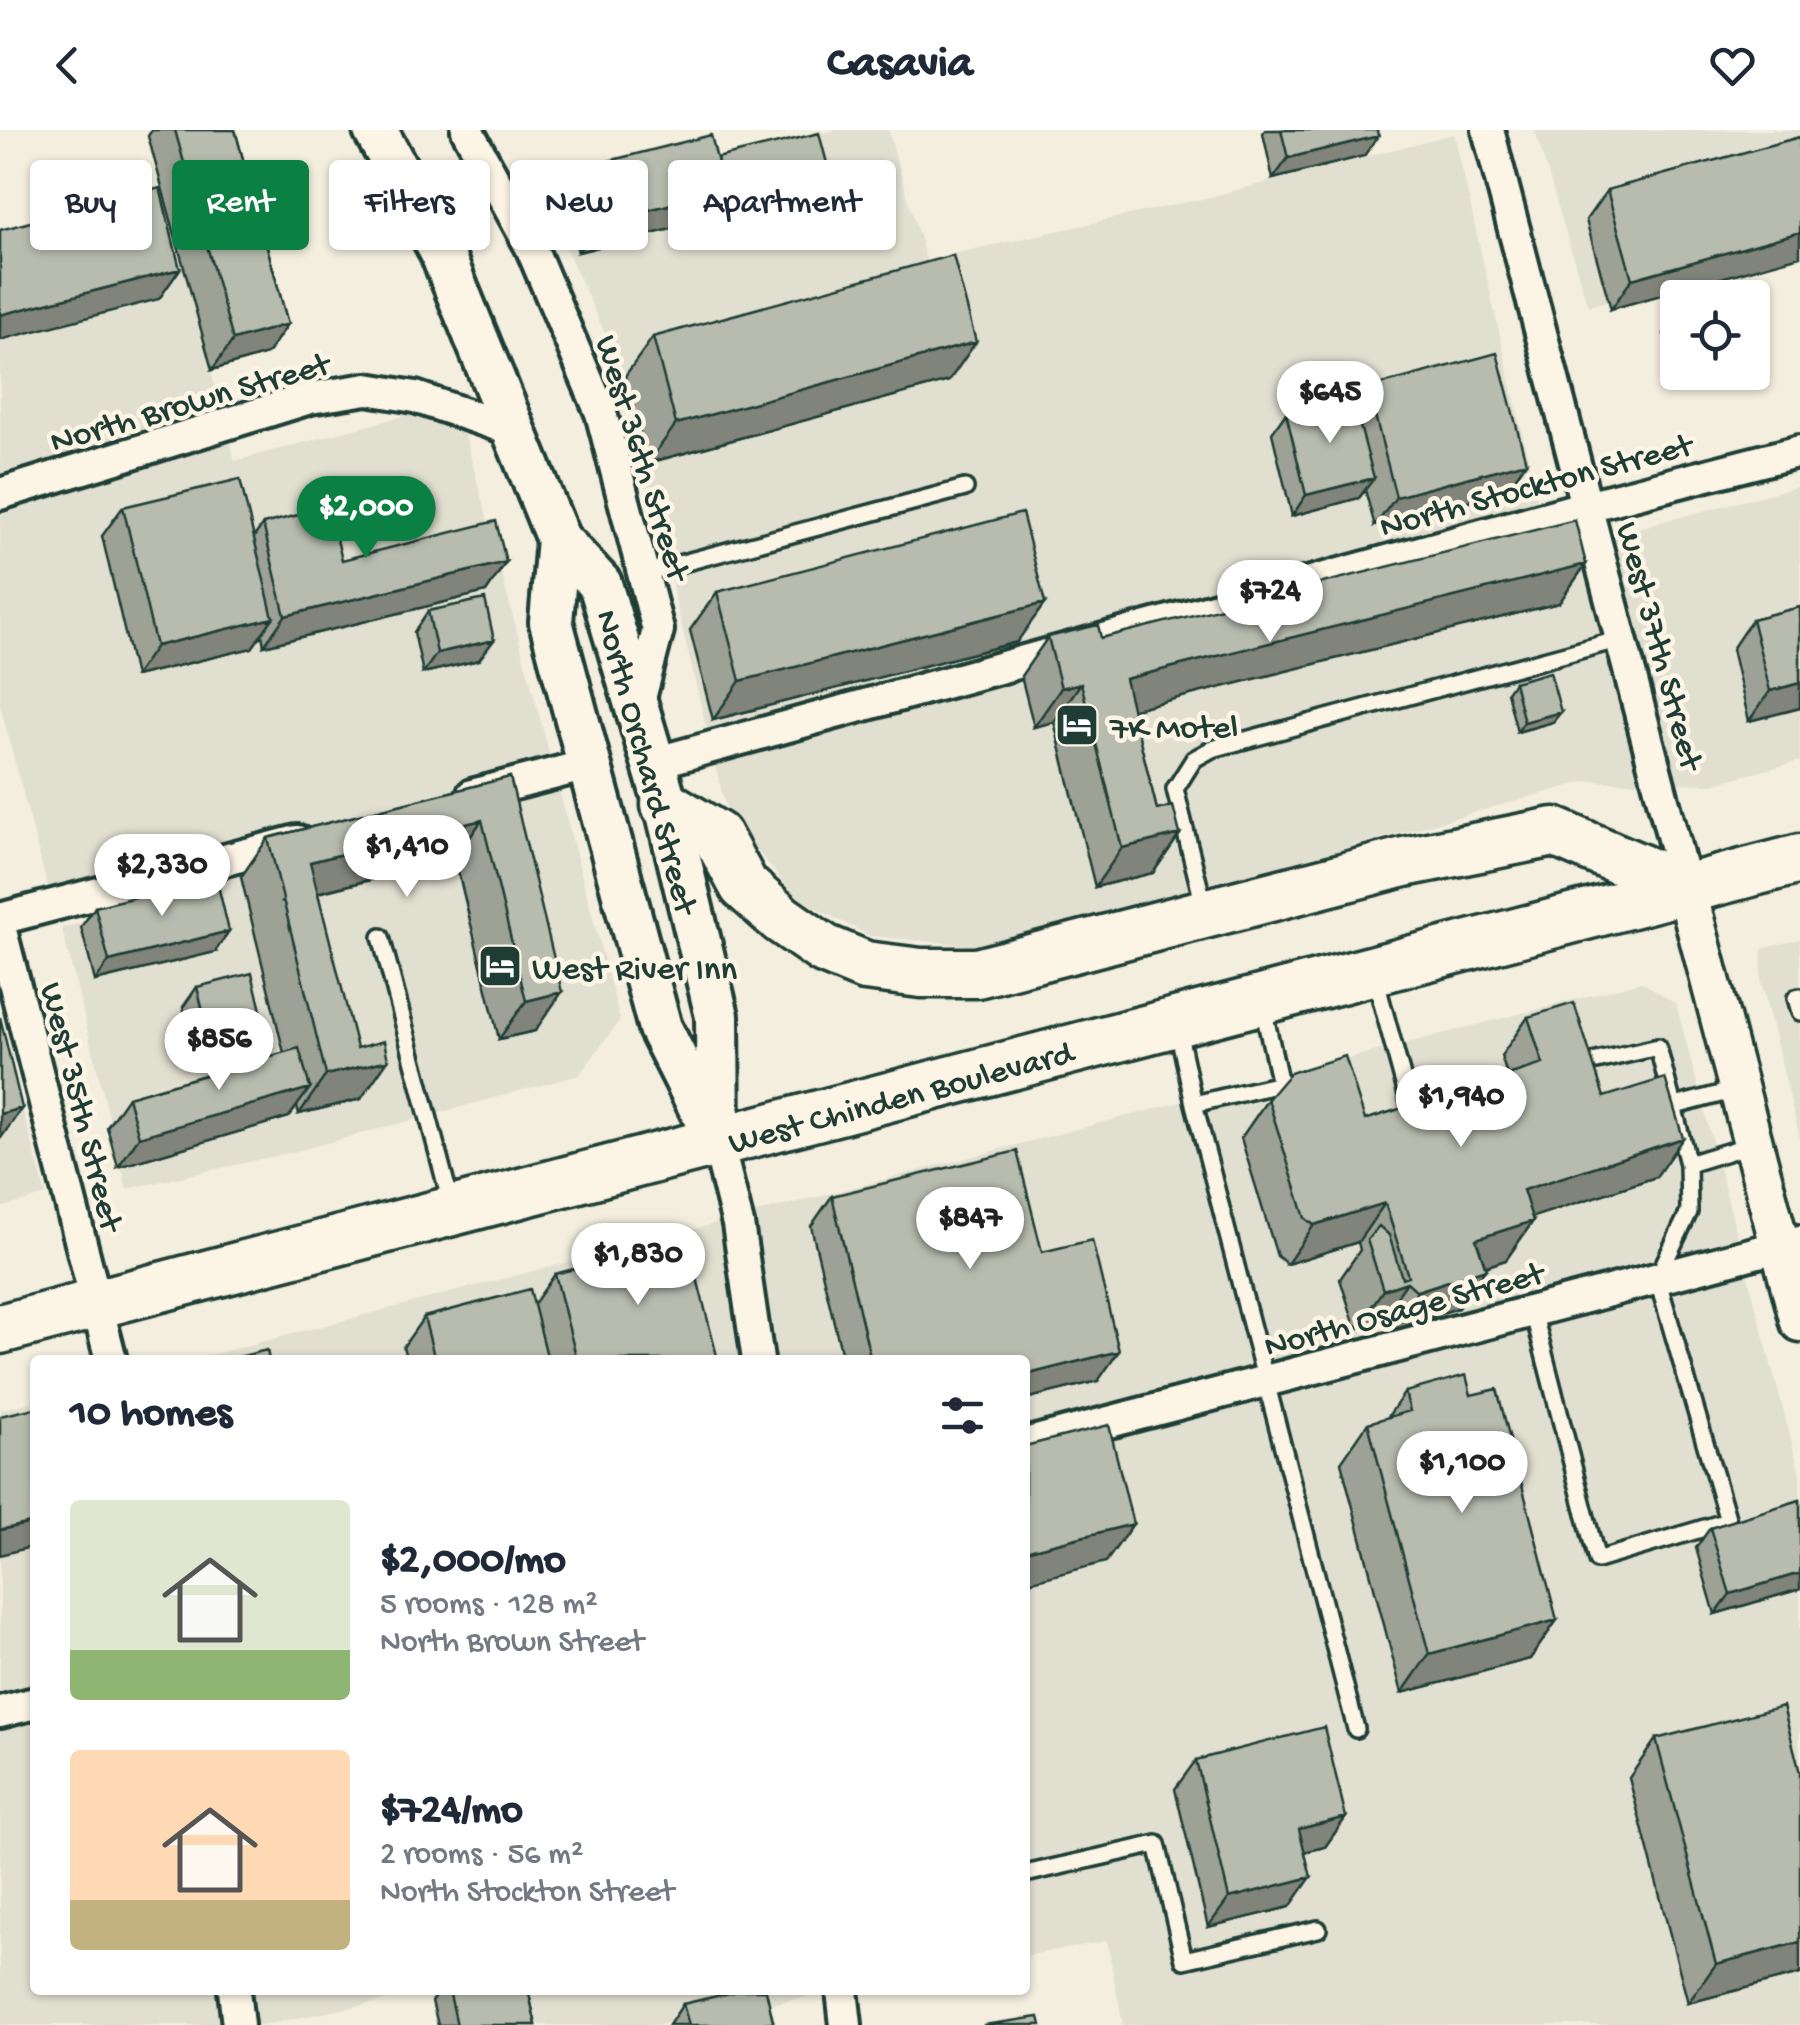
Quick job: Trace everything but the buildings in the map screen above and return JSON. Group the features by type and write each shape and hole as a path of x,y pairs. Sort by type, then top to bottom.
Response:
{"main road":[{"name":"North Orchard Street","path":"375,130 442,252 558,539 600,584 660,784 717,1016 718,1144"},
{"name":"North Orchard Street","path":"558,539 551,622 660,1028 718,1144"},
{"path":"660,784 717,836 744,886 781,919 824,949 865,966 921,974 977,973 1404,862 1554,832 1686,888"},
{"name":"West Chinden Boulevard","path":"0,1330 1800,859"}],"street":[{"name":"West 36th Street","path":"467,130 492,182 531,247 600,413 658,630 638,706"},
{"name":"West 37th Street","path":"1488,130 1686,888"},
{"name":"North Brown Street","path":"0,494 310,398 367,389 415,397 515,431"},
{"name":"North Stockton Street","path":"660,784 1587,506 1800,451"},
{"path":"439,804 591,764"},
{"path":"0,919 324,834"},
{"path":"1686,888 1753,1144 1790,1243 1800,1322"},
{"name":"West 35th Street","path":"0,927 110,1355"},
{"path":"718,1144 738,1224 757,1355"},
{"name":"North Osage Street","path":"1030,1443 1790,1243"},
{"path":"0,1712 30,1704"},
{"path":"235,1995 238,2025"},
{"path":"843,1995 846,2025"}],"lane":[{"path":"641,574 965,488"},
{"path":"1206,914 1175,789 1194,759 1212,749 1621,639"},
{"path":"381,937 453,1211"},
{"path":"1374,970 1409,1102 1480,1088"},
{"path":"1800,997 1796,998 1800,1012"},
{"path":"1194,1104 1280,1084 1261,1000"},
{"path":"1176,1022 1356,1729"},
{"path":"1533,1311 1597,1560 1728,1521 1657,1278 1689,1212 1688,1164 1658,1047 1556,1070"},
{"path":"1675,1106 1739,1089"},
{"path":"1688,1164 1753,1144"},
{"path":"1030,1873 1158,1844 1184,1960 1318,1929"}],"shaded area":[{"path":"835,130 888,130 926,260 1210,197 1454,134 1549,551 1800,486 1800,761 1712,784 1587,781 991,947 870,936 796,898 727,813 618,362 567,250 648,250 648,180 668,175 668,250 896,250 896,160 723,160"},
{"path":"1535,130 1800,130 1800,249 1685,280 1660,280 1660,287 1588,306"},
{"path":"165,201 172,227 172,250 178,250 235,461 456,402 620,1020 579,1075 297,1151 127,1189 62,928 226,886 217,852 50,896 0,705 0,245 30,237 30,250 152,250 152,204"},
{"path":"1800,939 1800,1139 1761,981 1762,949"},
{"path":"1642,982 1676,1004 1800,1474 1800,2025 1123,2025 1107,1941 1030,1955 1030,1355 211,1355"},
{"path":"0,1026 46,1195 0,1208"},
{"path":"30,1402 30,1995 413,1995 262,2025 0,2025 0,1410"},
{"path":"514,1995 818,1995 657,2025 521,2025"}],"place":[{"name":"7K Motel","path":"1077,725"},
{"name":"West River Inn","path":"500,966"}]}
